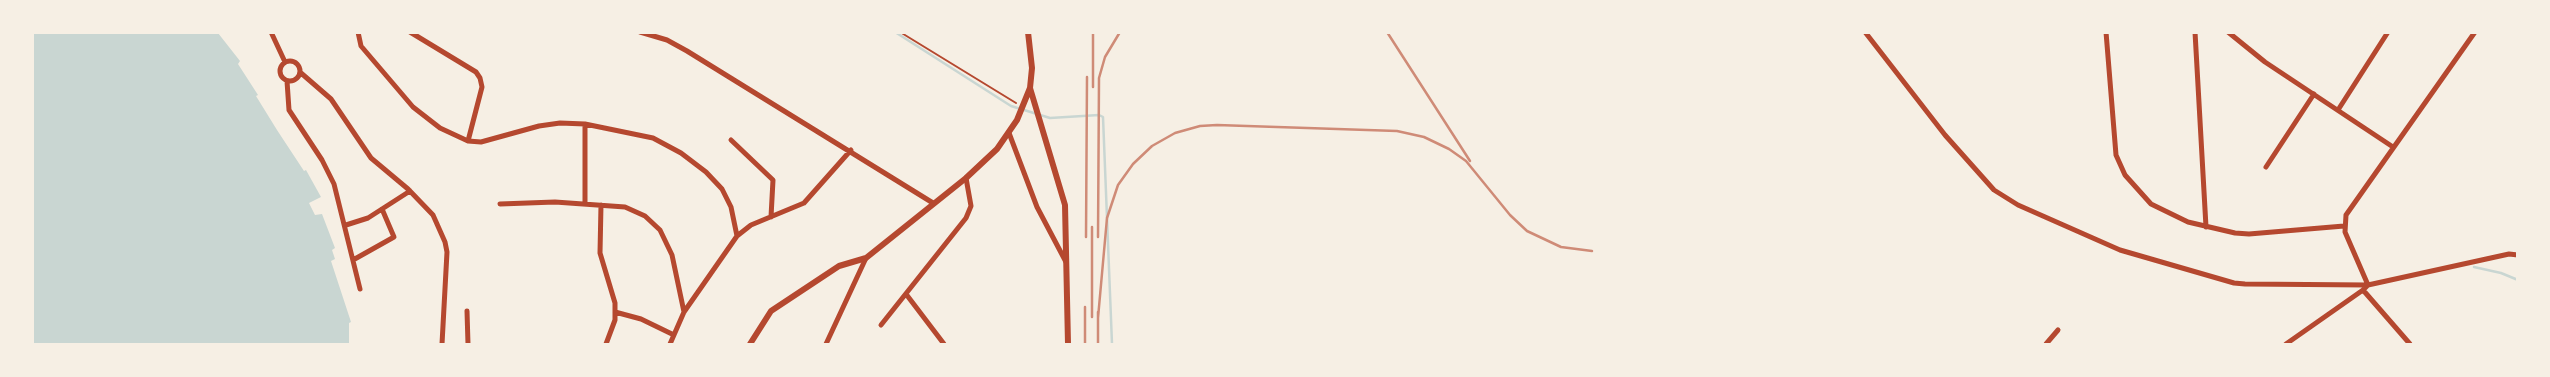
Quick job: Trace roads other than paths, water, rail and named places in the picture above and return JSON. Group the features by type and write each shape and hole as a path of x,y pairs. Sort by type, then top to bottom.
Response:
{"street":[{"path":"271,32 285,62 280,71 282,77 287,82 289,110 332,178 346,225 360,289"},
{"path":"358,32 361,46 413,107 440,128 468,141 482,142 538,126 560,122 585,124 653,138 682,153 706,172 722,189 730,207 737,236"},
{"path":"410,32 476,72 480,78 482,87 468,141"},
{"path":"640,32 662,38 687,51 851,150 934,203"},
{"path":"662,38 664,32"},
{"path":"750,344 771,311 839,266 866,258 966,178 997,149 1009,133 1023,107 1030,88 1032,68 1028,32"},
{"path":"1865,32 1945,136 1994,190 2018,205 2120,250 2234,283 2368,285 2509,254 2518,255"},
{"path":"2106,32 2114,142 2119,166 2136,190 2151,204 2175,217 2206,227 2249,234 2344,226"},
{"path":"2195,32 2206,227"},
{"path":"2228,32 2265,62 2393,147"},
{"path":"2338,110 2388,32"},
{"path":"2368,285 2352,251 2344,226 2348,211 2475,32"},
{"path":"285,62 295,62 300,67 301,74 331,99 371,158 410,191 433,215 445,242 447,262 442,344"},
{"path":"287,82 294,81 301,74"},
{"path":"1030,88 1062,190 1068,265 1068,344"},
{"path":"2266,167 2314,94"},
{"path":"585,124 585,203"},
{"path":"1009,133 1037,207 1068,265"},
{"path":"731,140 774,180 771,217"},
{"path":"670,344 684,312 737,236 751,225 804,204 851,150"},
{"path":"881,325 969,212 971,200 966,178"},
{"path":"346,225 368,218 410,191"},
{"path":"500,204 585,203 625,207 644,216 660,230 672,255 684,312"},
{"path":"600,205 600,253 616,312 606,344"},
{"path":"353,260 394,238 382,209"},
{"path":"826,344 866,258"},
{"path":"2286,344 2364,290 2368,285"},
{"path":"2364,290 2410,344"},
{"path":"906,294 944,344"},
{"path":"467,311 468,344"},
{"path":"616,312 641,319 674,335"},
{"path":"2046,344 2058,330"}],"waterway":[{"path":"895,32 1011,106 1050,118 1099,115 1103,117 1112,344"},
{"path":"2474,267 2501,273 2518,280"}],"railway":[{"path":"1093,32 1093,87"},
{"path":"1098,237 1099,78 1105,57 1120,32"},
{"path":"1387,32 1470,161"},
{"path":"1086,237 1087,77"},
{"path":"1098,318 1107,218 1118,185 1133,164 1152,146 1175,133 1200,126 1397,131 1424,137 1449,149 1466,161 1510,215 1527,231 1561,247 1592,251"},
{"path":"1092,227 1092,317"},
{"path":"1085,307 1085,344"},
{"path":"1098,312 1098,344"}]}
